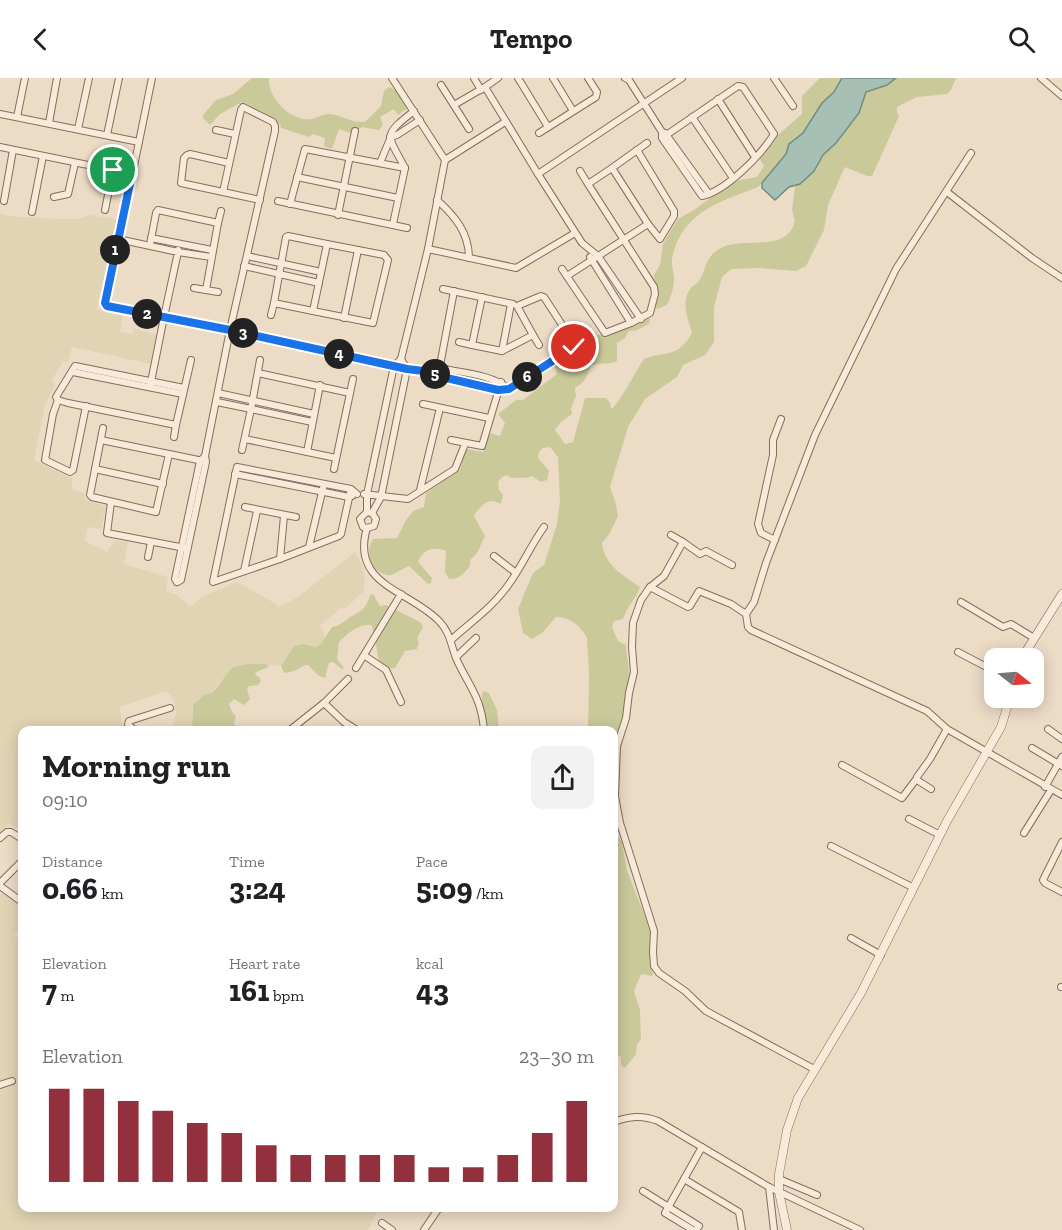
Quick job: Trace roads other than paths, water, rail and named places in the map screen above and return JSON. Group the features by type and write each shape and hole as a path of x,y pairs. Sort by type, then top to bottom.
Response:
{"street":[{"path":"17,117 25,78"},
{"path":"49,123 57,78"},
{"path":"78,129 89,78"},
{"path":"107,135 119,78"},
{"path":"152,78 105,303 110,307 230,330 435,374 498,390 509,389 574,346 544,296 514,305 442,289"},
{"path":"392,78 446,160"},
{"path":"474,78 485,87 575,233 589,250 598,256 640,319"},
{"path":"484,78 485,87"},
{"path":"454,105 498,78"},
{"path":"518,78 548,127"},
{"path":"553,78 573,111"},
{"path":"539,133 598,95 588,78"},
{"path":"538,174 682,78"},
{"path":"774,78 793,105"},
{"path":"1041,78 1062,96"},
{"path":"627,79 664,134 710,194 733,178 755,157 773,136 773,131 741,86 737,86 664,134"},
{"path":"441,85 468,129"},
{"path":"718,99 755,157"},
{"path":"111,502 107,533 184,548 275,131 275,123 243,107 223,192"},
{"path":"380,163 392,129 414,111"},
{"path":"0,114 139,142"},
{"path":"692,117 733,178"},
{"path":"390,138 420,120"},
{"path":"401,359 407,369 381,496 370,513 360,519 363,527 367,528 374,526 376,519 370,513 367,494 394,366 401,359 428,249 446,160 505,122"},
{"path":"216,130 235,134"},
{"path":"338,215 355,131"},
{"path":"390,138 405,168 393,224"},
{"path":"588,184 647,143"},
{"path":"0,147 132,174"},
{"path":"290,204 306,149 405,168"},
{"path":"3,201 13,150"},
{"path":"612,168 660,239 675,213 637,150"},
{"path":"971,153 896,269 815,435 754,602 746,614 748,627 751,630 927,711 947,729 1062,795"},
{"path":"229,163 190,154 184,158 181,183 260,200"},
{"path":"32,212 43,156"},
{"path":"54,197 68,194 75,163"},
{"path":"105,210 113,170"},
{"path":"562,269 606,333 650,313 655,291 580,171"},
{"path":"297,177 398,198"},
{"path":"947,192 1032,258 1062,278"},
{"path":"437,200 451,212 462,228 469,244 469,258"},
{"path":"278,201 407,228"},
{"path":"150,242 158,210 218,223"},
{"path":"206,290 211,254 221,211"},
{"path":"567,276 648,224"},
{"path":"428,249 516,268 575,233"},
{"path":"270,315 286,237 384,255 388,260 373,323 274,303"},
{"path":"118,239 179,244 211,254"},
{"path":"150,242 178,252 211,254"},
{"path":"151,385 179,244"},
{"path":"313,311 327,244"},
{"path":"344,318 358,250"},
{"path":"589,250 591,261 631,323"},
{"path":"247,256 321,272"},
{"path":"244,266 319,283"},
{"path":"194,288 218,292"},
{"path":"435,374 439,368 454,291"},
{"path":"472,345 482,297"},
{"path":"514,305 539,345"},
{"path":"502,351 514,305"},
{"path":"459,342 502,351 533,335"},
{"path":"174,437 191,360"},
{"path":"242,450 260,360"},
{"path":"86,406 73,470 70,472 46,461 53,414 58,400 56,395 75,366 184,391"},
{"path":"439,368 501,382 509,389"},
{"path":"258,373 350,393"},
{"path":"334,469 353,379"},
{"path":"451,440 482,446 501,382"},
{"path":"307,452 320,386"},
{"path":"218,393 314,414"},
{"path":"58,400 176,425"},
{"path":"217,402 312,422"},
{"path":"423,404 489,418"},
{"path":"420,490 440,408"},
{"path":"776,540 762,533 758,524 773,455 773,440 781,419"},
{"path":"103,428 90,496 155,513 158,509 169,454"},
{"path":"245,439 336,458"},
{"path":"101,440 204,460"},
{"path":"351,489 349,497 341,534 280,559 213,582 237,467 323,488 349,497 367,494 407,500 455,469 465,444"},
{"path":"95,469 163,484"},
{"path":"323,488 351,489 357,494"},
{"path":"309,547 323,488"},
{"path":"245,507 296,517"},
{"path":"244,571 257,511"},
{"path":"280,559 284,516"},
{"path":"451,640 491,605 516,573 544,527"},
{"path":"367,528 362,543 363,558 382,583 424,608 440,621 478,699 483,726"},
{"path":"671,535 700,554 706,552 732,565"},
{"path":"148,556 151,542"},
{"path":"618,743 626,718 634,672 632,647 634,615 650,587 664,576 683,542"},
{"path":"494,556 516,573"},
{"path":"650,587 688,607 699,591 731,604 746,614"},
{"path":"356,668 401,594"},
{"path":"1028,648 1062,594"},
{"path":"961,602 1003,627 1009,623 1034,638"},
{"path":"456,657 476,638"},
{"path":"958,652 984,665"},
{"path":"365,656 386,670 401,702"},
{"path":"295,726 324,703 348,679"},
{"path":"324,703 350,726"},
{"path":"130,726 129,721 170,708"},
{"path":"787,1230 779,1192 779,1179 791,1116 798,1098 844,1024 881,955 940,835 1001,728 1007,708"},
{"path":"842,765 902,798 947,729"},
{"path":"1048,729 1062,739"},
{"path":"1024,833 1061,762 1032,748"},
{"path":"917,778 931,789"},
{"path":"618,814 654,931 654,966 659,973 679,985 706,1011 814,1069"},
{"path":"909,819 940,835"},
{"path":"0,838 6,832 18,837"},
{"path":"1062,842 1043,881 1062,892"},
{"path":"831,846 914,888"},
{"path":"18,867 0,885 18,899"},
{"path":"851,938 881,955"},
{"path":"0,1085 12,1081"},
{"path":"618,1121 633,1116 645,1116 684,1135 769,1187 860,1230"},
{"path":"668,1206 702,1147"},
{"path":"684,1179 739,1212 742,1230"},
{"path":"779,1179 817,1195"},
{"path":"769,1187 774,1230"},
{"path":"643,1191 699,1226 694,1230"},
{"path":"424,1230 437,1212"},
{"path":"382,1223 392,1230"}]}
